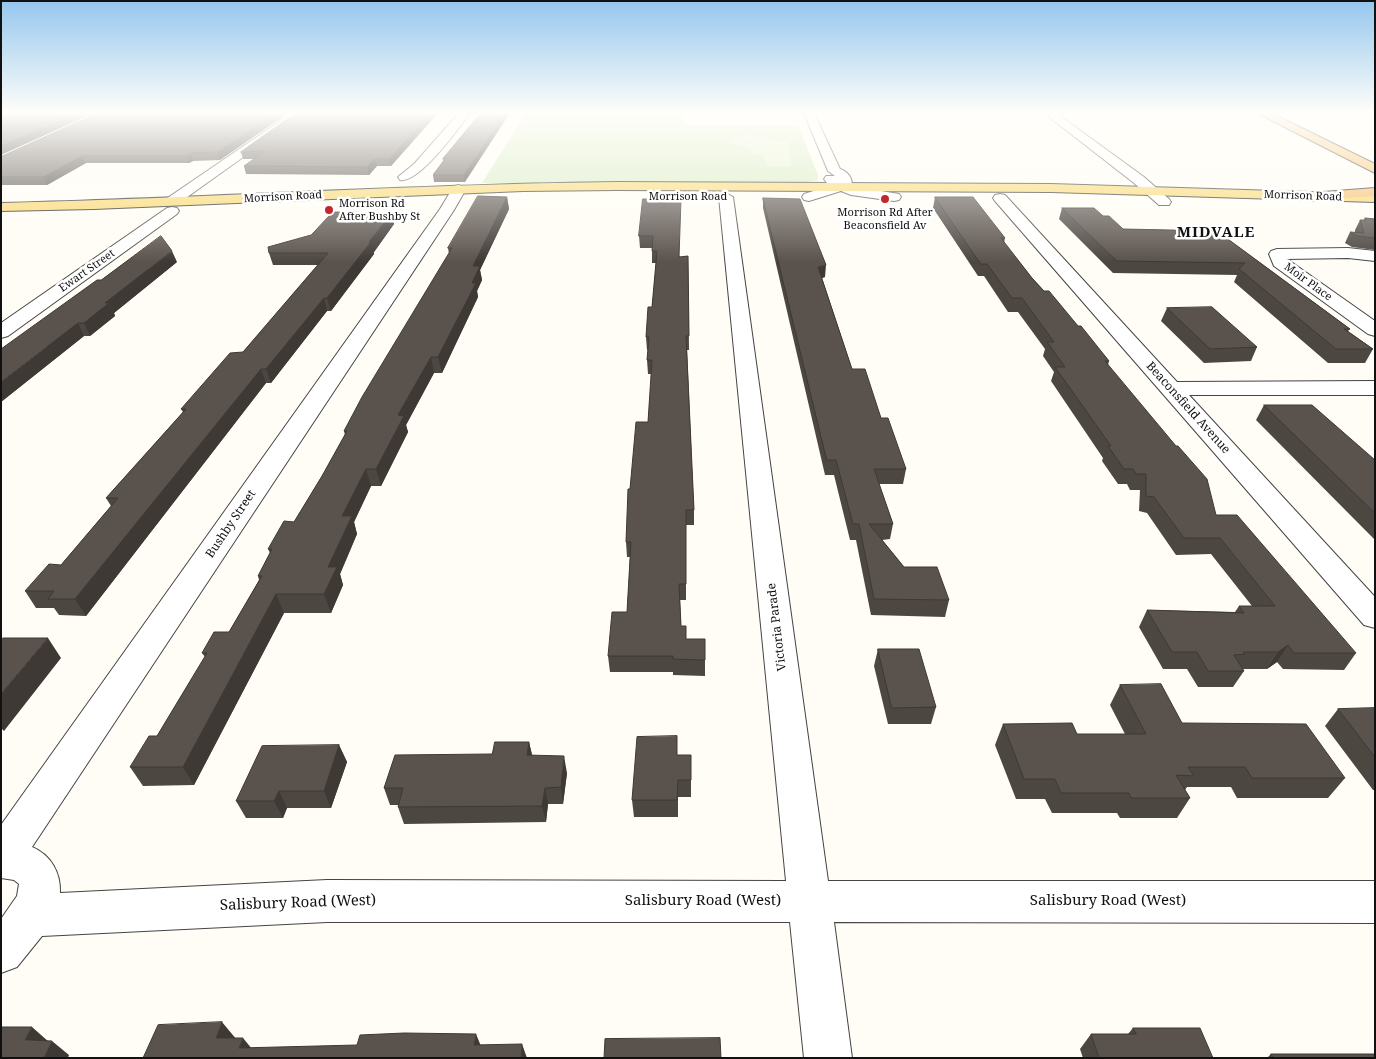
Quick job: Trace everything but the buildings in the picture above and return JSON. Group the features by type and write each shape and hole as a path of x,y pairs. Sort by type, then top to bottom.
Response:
{"highway":[{"path":"1362,162 1375,169"},
{"path":"1310,196 1375,192"}],"main road":[{"name":"Morrison Road","path":"1,215 618,186 840,186 1152,191 1375,198"},
{"name":"Morrison Road","path":"456,194 535,197 1000,198 1375,208"},
{"name":"Morrison Road","path":"1,207 172,207"}],"street":[{"name":"Ewart Street","path":"1,332 233,162"},
{"path":"406,177 423,162"},
{"path":"831,162 835,171 829,174 833,183 869,195 894,198"},
{"path":"1114,162 1164,202"},
{"path":"809,197 840,186"},
{"name":"Bushby Street","path":"1,951 17,937 32,914 40,895 40,880 33,867 20,860 2,858 456,194"},
{"name":"Victoria Parade","path":"726,197 828,1058"},
{"name":"Beaconsfield Avenue","path":"1000,198 1375,618"},
{"name":"Moir Place","path":"1375,256 1277,254 1280,262 1375,330"},
{"path":"1171,389 1375,388"},
{"name":"Salisbury Road (West)","path":"32,914 327,901 1375,902"}],"green space":[{"path":"495,162 813,162 818,175 818,180 802,183 482,183"},
{"path":"767,162 791,162 791,166 769,166"}],"place":[{"name":"Morrison Rd After Beaconsfield Av","path":"885,199"},
{"name":"Morrison Rd After Bushby St","path":"329,210"}],"district":[{"name":"MIDVALE","path":"1216,233"}]}
